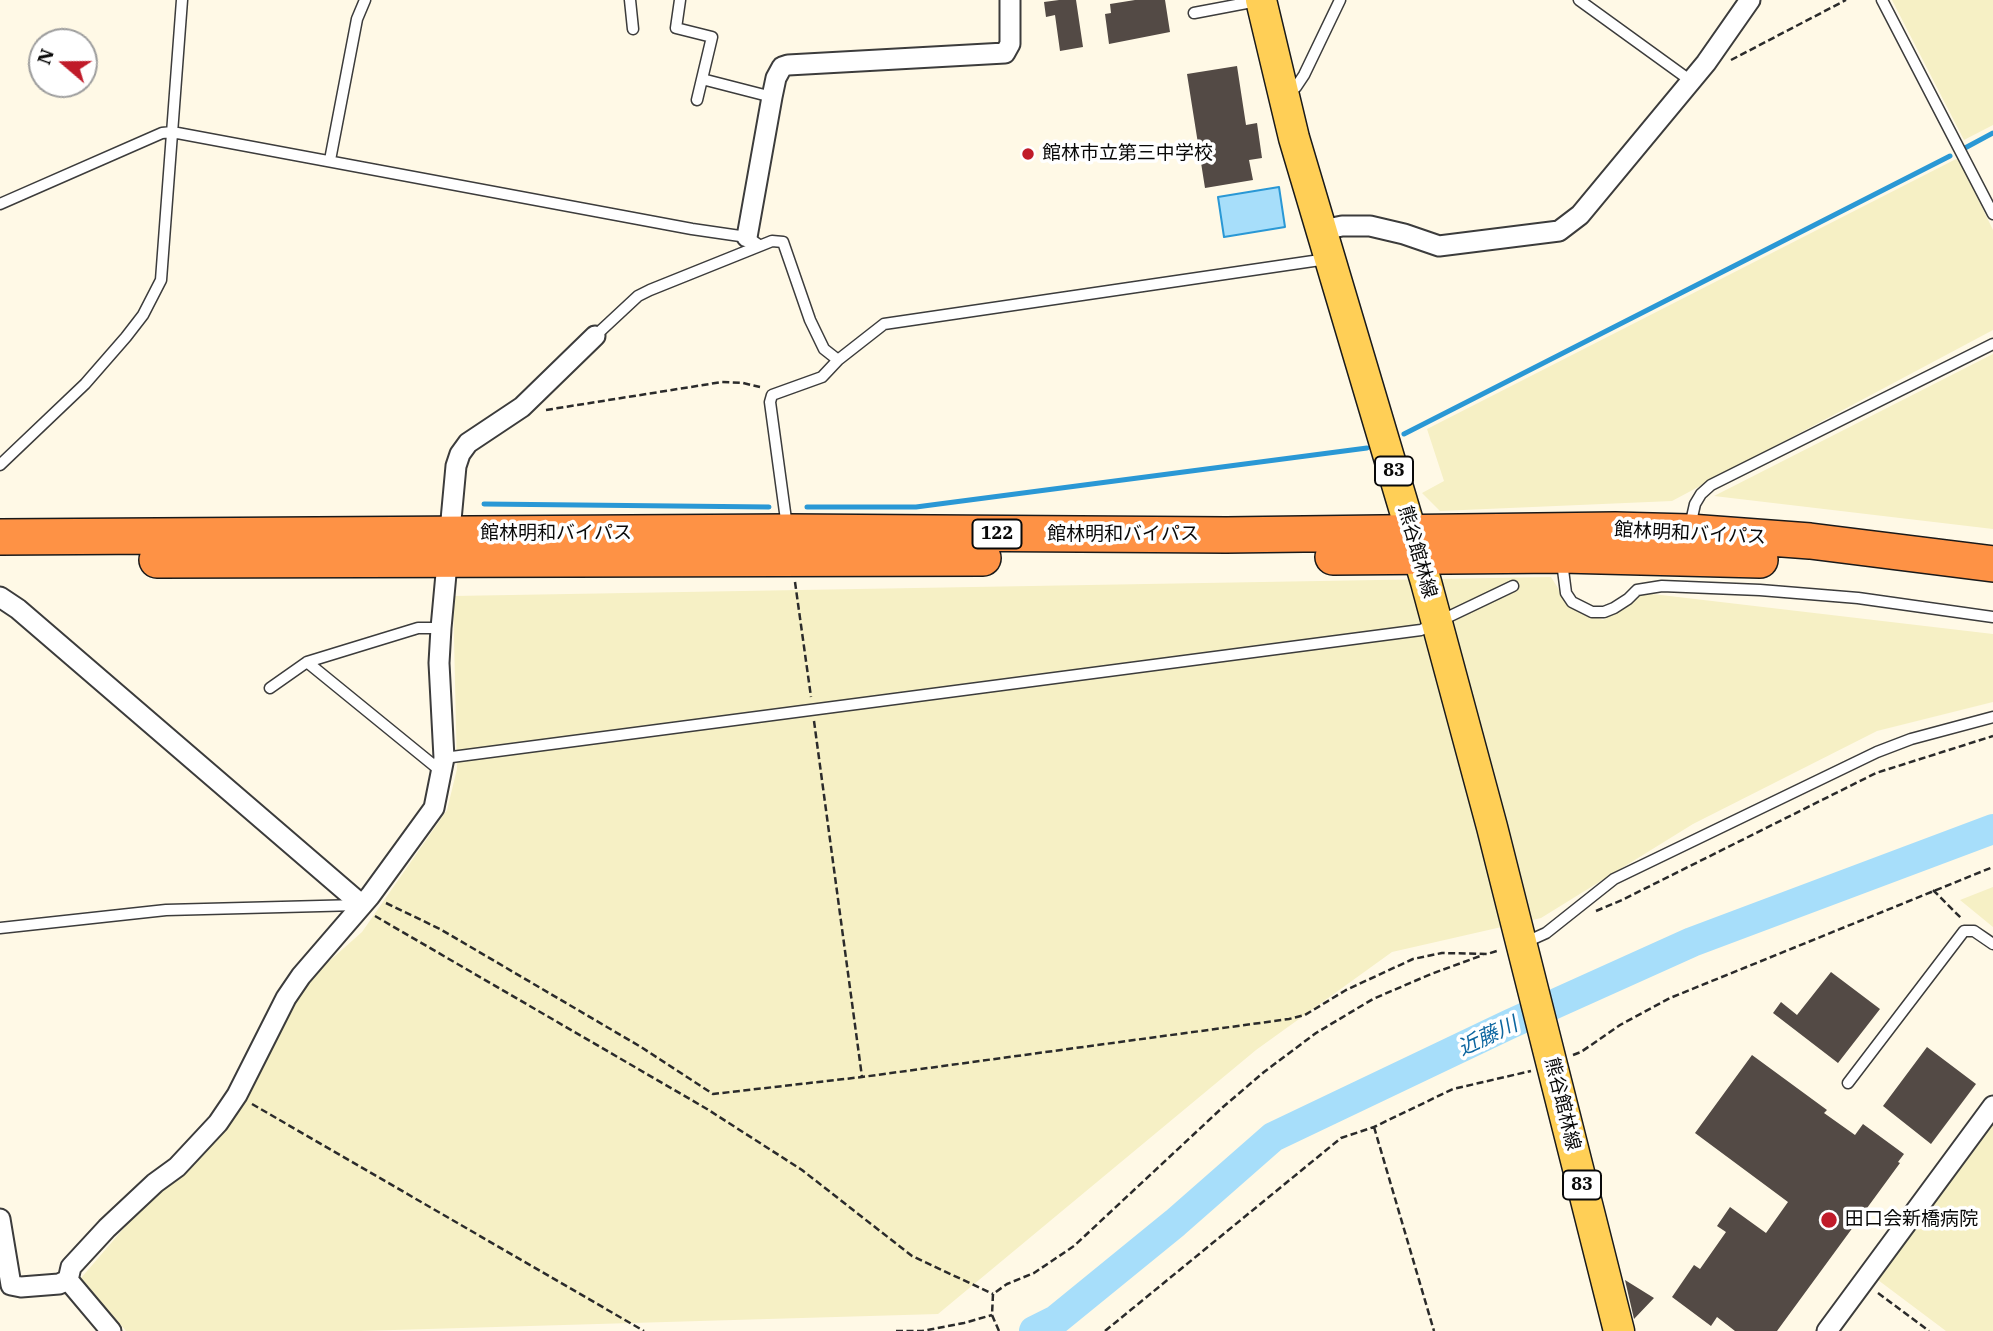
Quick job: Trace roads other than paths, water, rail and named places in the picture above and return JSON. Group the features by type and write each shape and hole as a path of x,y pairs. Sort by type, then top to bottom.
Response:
{"highway":[{"name":"館林明和バイパス","path":"1415,544 1615,530 1689,532 1874,548 1993,564"},
{"name":"館林明和バイパス","path":"0,559 449,548 790,545 1226,535 1415,544 1562,555 1807,562 1993,585"},
{"name":"館林明和バイパス","path":"0,537 449,548"}],"main road":[{"name":"熊谷館林線","path":"1261,0 1283,96 1438,623 1522,943 1619,1331"}],"street":[{"path":"753,241 772,97 779,71 788,65 1005,53 1010,44 1010,0"},
{"path":"1327,244 1342,226 1370,226 1439,246 1559,231 1580,215 1706,63 1750,0"},
{"path":"68,1280 71,1267 116,1219 193,1151 218,1123 237,1095 286,998 301,975 366,900 434,808 443,765 439,663 441,628 456,466 460,454 468,443 522,407 595,336"},
{"path":"0,597 18,609 366,900"},
{"path":"1826,1331 1993,1106"},
{"path":"0,1219 12,1285 59,1284 68,1280"},
{"path":"68,1280 111,1331"}],"lane":[{"path":"0,465 85,384 132,330 161,280 182,0"},
{"path":"330,160 357,19 365,0"},
{"path":"630,0 633,29"},
{"path":"680,0 676,28 712,37 697,100"},
{"path":"1194,13 1261,0"},
{"path":"1283,96 1296,87 1304,75 1340,0"},
{"path":"1579,0 1691,81"},
{"path":"1882,0 1993,214"},
{"path":"702,79 772,97"},
{"path":"0,204 162,133 172,132 753,241 783,242 810,320 824,349 838,360"},
{"path":"595,336 638,296 753,241"},
{"path":"790,545 770,402 772,395 822,377 876,328 892,321 1327,244"},
{"path":"1689,532 1695,505 1701,494 1711,485 1993,344"},
{"path":"1562,555 1562,579 1566,593 1572,602 1592,612 1604,612 1614,608 1637,590 1662,586 1858,598 1993,617"},
{"path":"307,663 443,765 813,711 1421,630 1513,586"},
{"path":"270,688 307,663 418,628 441,628"},
{"path":"1522,943 1546,933 1614,879 1877,752 1911,739 1993,717"},
{"path":"0,928 166,910 366,900"},
{"path":"1848,1083 1964,931 1974,931 1993,944"}],"water":[{"path":"1279,187 1285,227 1224,237 1218,197"}],"waterway":[{"path":"1965,148 1993,133"},
{"path":"1404,434 1950,156"},
{"path":"807,507 916,507 1367,448"},
{"path":"484,504 769,507"},
{"name":"近藤川","path":"1034,1331 1056,1320 1175,1223 1273,1137 1510,1024 1692,942 1993,829"}],"place":[{"name":"館林市立第三中学校","path":"1028,154"},
{"name":"田口会新橋病院","path":"1829,1220"}]}
